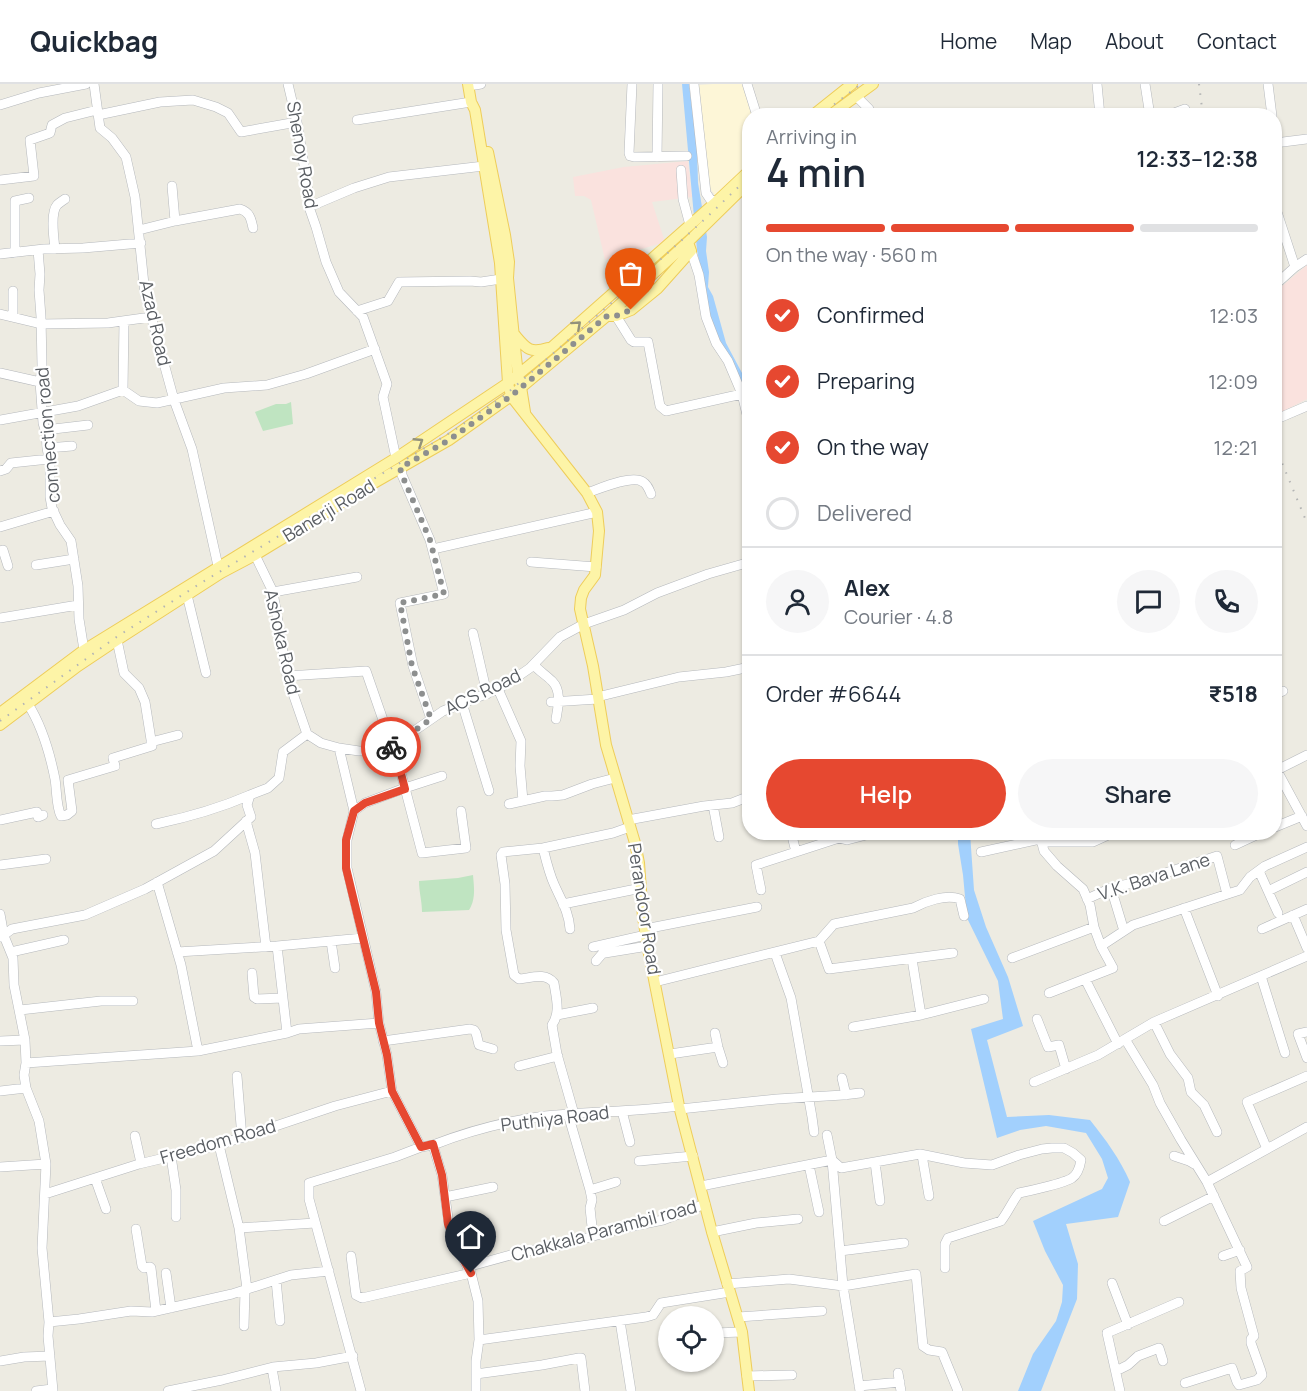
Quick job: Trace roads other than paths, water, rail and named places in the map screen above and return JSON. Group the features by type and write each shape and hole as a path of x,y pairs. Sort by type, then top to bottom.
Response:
{"main road":[{"path":"468,84 499,232 509,262 505,279 508,383 511,396"},
{"path":"475,84 499,232 500,263 505,279"},
{"path":"839,108 873,84"},
{"path":"821,108 845,86 855,96"},
{"name":"Banerji Road","path":"0,725 78,666 187,595 220,570 255,555 394,465 508,383 648,270 689,247 716,202 742,178"},
{"name":"Banerji Road","path":"0,713 84,650 394,465 449,440 511,396 611,316 648,270 690,225 707,216 742,188"},
{"path":"611,316 631,310 658,288 689,247"},
{"name":"Perandoor Road","path":"505,279 518,375 526,415"},
{"path":"514,334 525,348 538,352 552,347"},
{"name":"Perandoor Road","path":"511,396 587,493 597,512 599,531 595,574 584,590 580,609 593,666 606,745 639,863 646,936 680,1108 712,1232 742,1332 749,1391"},
{"path":"467,411 477,420"}],"street":[{"path":"0,105 39,93 86,84"},
{"name":"Azad Road","path":"94,84 100,128 112,138 126,157 135,196 145,294 174,400 192,448 220,570"},
{"name":"Shenoy Road","path":"290,84 309,207 339,292 363,317 375,349 387,384 383,397 394,465 402,475 430,540 444,594 400,603 412,666 431,719"},
{"path":"475,84 482,84"},
{"path":"632,84 630,156 687,156"},
{"path":"657,157 658,84"},
{"path":"694,84 706,193 716,202"},
{"path":"747,84 754,108"},
{"path":"1097,84 1099,108"},
{"path":"1145,84 1149,108"},
{"path":"1268,84 1271,108"},
{"path":"855,96 868,108"},
{"path":"0,180 34,176 30,140 50,133 52,125 65,118 160,102 193,100 228,113 241,132 297,122"},
{"path":"357,120 471,102"},
{"path":"1282,142 1307,139"},
{"path":"309,207 354,188 389,177 484,166"},
{"path":"681,170 683,199 690,225"},
{"path":"172,186 175,221"},
{"path":"15,253 15,201 29,198"},
{"path":"55,249 54,211 56,206 65,200"},
{"path":"139,230 240,209 250,215 253,228"},
{"path":"1282,227 1295,267"},
{"path":"0,254 141,243"},
{"path":"689,247 699,275 706,316 716,343 728,361 742,398"},
{"name":"connection road","path":"38,250 42,366 40,382 49,459 50,497 60,525 70,541 78,586 80,629 84,650"},
{"path":"1282,279 1307,258"},
{"path":"357,311 388,301 399,282 481,282 505,279"},
{"path":"13,291 13,317"},
{"path":"0,314 41,324 108,323 151,317"},
{"path":"611,316 631,340 648,342 660,406 666,411 741,394"},
{"path":"123,390 124,321"},
{"path":"123,390 139,402 157,403 224,388 267,385 306,374 375,349"},
{"path":"0,373 40,382"},
{"path":"0,420 78,406 123,390"},
{"path":"1282,417 1307,406"},
{"path":"45,430 88,426"},
{"path":"46,448 72,446"},
{"path":"0,471 6,469 11,463 49,459"},
{"path":"587,493 628,480 639,480 646,483 651,494"},
{"path":"0,527 54,511"},
{"path":"433,549 597,512"},
{"path":"0,551 3,550 8,566"},
{"name":"Ashoka Road","path":"255,555 273,592 287,676 306,734"},
{"path":"36,565 74,559"},
{"path":"531,562 596,567"},
{"name":"ACS Road","path":"339,748 375,751 391,747 443,711 498,689 517,677 534,665 560,637 584,624 624,610 657,593 742,564"},
{"path":"273,592 357,577"},
{"path":"187,595 206,673"},
{"path":"0,618 78,605"},
{"path":"473,633 486,694"},
{"path":"117,640 124,673 139,688 145,702 152,744"},
{"path":"534,665 555,684 556,719"},
{"path":"555,701 598,698 679,677 742,669"},
{"path":"287,676 366,671 399,766 422,853 466,848 461,811"},
{"path":"498,689 521,741 520,766 523,801"},
{"path":"462,703 489,791"},
{"path":"28,704 45,744 61,816 72,811 68,780 115,766 113,758 178,735"},
{"path":"156,824 201,813 268,788 279,778 283,752 306,734 321,743 339,748 354,811 346,840 346,868 376,992 379,1023 387,1055 392,1091 421,1147"},
{"path":"1282,766 1307,755"},
{"path":"354,811 365,803 442,776"},
{"path":"508,804 544,795 563,795 615,778"},
{"path":"1282,780 1307,826"},
{"path":"2,937 12,929 86,915 157,882 214,851 251,817 247,805 250,795"},
{"path":"593,1236 590,1208 592,1200 552,1025 556,1019 558,1007 554,983 544,976 519,979 514,975 506,930 502,854 613,833 629,823 742,799"},
{"path":"713,805 719,837"},
{"path":"0,820 37,812 38,817 43,815"},
{"path":"1282,824 1302,816"},
{"path":"246,821 255,853 266,947"},
{"path":"793,840 796,852"},
{"path":"761,890 756,865 833,840"},
{"path":"981,852 1032,840"},
{"path":"1041,840 1044,851 1083,889 1090,905 1094,927 1101,946 1113,968 1049,993"},
{"path":"1066,840 1093,842 1097,840"},
{"path":"1234,845 1245,840"},
{"path":"1101,946 1133,925 1240,890 1250,877 1265,866 1307,847"},
{"path":"543,848 562,904 569,916 570,929"},
{"name":"V.K. Bava Lane","path":"1087,900 1111,888 1141,881 1217,856 1227,894"},
{"path":"0,865 46,859"},
{"path":"1259,871 1278,913"},
{"path":"1268,891 1307,872"},
{"path":"157,882 177,952 198,1051"},
{"path":"562,904 641,888"},
{"path":"1111,888 1124,931"},
{"path":"655,982 819,941 834,924 913,908 923,903 950,897 960,899 964,916"},
{"path":"592,947 757,908"},
{"path":"1184,908 1218,996"},
{"path":"1262,929 1307,909"},
{"path":"0,914 2,937 14,958 14,985 25,1040 26,1088 39,1121 46,1164 42,1248 52,1390 36,1391"},
{"path":"1293,915 1307,948"},
{"path":"1012,958 1094,927"},
{"path":"596,961 602,954 646,936"},
{"path":"177,952 363,938"},
{"path":"11,952 64,940"},
{"path":"331,941 335,968"},
{"path":"819,941 830,969 953,953"},
{"path":"277,946 287,1033"},
{"path":"775,953 791,998 814,1132"},
{"path":"1034,1082 1098,1055 1155,1022 1307,956"},
{"path":"912,959 921,1015"},
{"path":"252,973 254,997 257,999 283,998"},
{"path":"1261,976 1285,1053"},
{"path":"1085,979 1122,1041 1153,1085 1160,1103 1207,1182 1247,1267 1240,1271 1241,1288 1254,1336 1251,1343 1262,1375 1257,1380 1239,1385 1232,1368 1185,1383"},
{"path":"853,1027 921,1015 984,999"},
{"path":"20,1010 101,1001 133,1001"},
{"path":"557,1015 593,1008"},
{"path":"1037,1018 1048,1047 1059,1045 1066,1069"},
{"path":"1155,1022 1170,1053 1188,1078 1191,1092 1204,1105 1217,1132"},
{"path":"26,1063 198,1051 299,1029 379,1023"},
{"path":"384,1041 470,1029 476,1033 479,1045 493,1049"},
{"path":"1307,1032 1298,1034 1307,1058"},
{"path":"715,1033 723,1063"},
{"path":"0,1041 25,1040"},
{"path":"670,1054 718,1047"},
{"path":"519,1066 558,1056"},
{"path":"237,1076 242,1138"},
{"path":"1267,1149 1247,1102 1307,1076"},
{"path":"842,1078 846,1095"},
{"path":"0,1091 26,1088"},
{"name":"Freedom Road","path":"45,1194 141,1163 219,1145 335,1106 392,1091"},
{"name":"Puthiya Road","path":"433,1144 499,1124 544,1116 680,1108 777,1098 860,1093"},
{"path":"622,1111 630,1142"},
{"path":"1207,1182 1307,1128"},
{"path":"827,1135 832,1160 843,1286 859,1388 900,1382"},
{"path":"135,1136 141,1163"},
{"path":"361,1391 315,1223 309,1199 309,1183 433,1144 442,1175 448,1224 469,1270 478,1301 479,1340 476,1391"},
{"path":"219,1145 239,1228 246,1289 244,1326"},
{"path":"832,1160 841,1168 921,1155 964,1163 992,1165 1042,1149 1065,1148 1081,1160 1080,1168 1073,1178 1019,1193 1001,1221 948,1238 945,1244 945,1268"},
{"path":"921,1155 929,1196"},
{"path":"171,1156 176,1190 176,1217"},
{"path":"639,1161 693,1156"},
{"path":"1174,1156 1196,1165"},
{"path":"701,1186 832,1160"},
{"path":"875,1162 880,1201"},
{"path":"0,1167 46,1164"},
{"path":"809,1165 819,1212"},
{"path":"95,1178 106,1209"},
{"path":"590,1190 616,1182"},
{"path":"445,1197 493,1187"},
{"path":"1164,1221 1214,1196"},
{"name":"Chakkala Parambil road","path":"351,1256 356,1296 362,1298 593,1236 663,1220 705,1204"},
{"path":"712,1232 756,1223 798,1219"},
{"path":"239,1228 315,1223"},
{"path":"136,1229 142,1266 151,1268 156,1311"},
{"path":"840,1251 904,1243"},
{"path":"1223,1256 1240,1250"},
{"path":"49,1322 131,1311 156,1311 232,1294 291,1275 328,1271"},
{"path":"166,1273 171,1308"},
{"path":"479,1340 653,1315 661,1303 729,1288 789,1279 843,1286 916,1274 923,1346 929,1350 942,1352 958,1391"},
{"path":"276,1280 280,1321"},
{"path":"1112,1283 1128,1326"},
{"path":"1120,1391 1107,1333 1128,1326 1179,1302"},
{"path":"738,1317 822,1311"},
{"path":"620,1321 631,1391"},
{"path":"724,1333 742,1332"},
{"path":"1116,1371 1128,1365 1138,1356 1159,1348 1163,1361"},
{"path":"0,1362 24,1357 50,1356"},
{"path":"168,1391 218,1386 272,1368 353,1356"},
{"path":"476,1374 581,1358 585,1391"},
{"path":"272,1368 276,1391"},
{"path":"747,1376 792,1375"}],"water":[{"path":"682,84 689,84 697,148 698,183 707,237 708,287 713,296 726,343 742,373 742,393 710,322 697,250"},
{"path":"958,840 970,840 974,890 986,927 1008,977 1023,1026 987,1040 1007,1117 1049,1115 1090,1120 1122,1165 1130,1182 1118,1217 1066,1224 1078,1264 1077,1299 1041,1391 1018,1391 1033,1354 1056,1321 1062,1302 1063,1285 1045,1251 1033,1221 1102,1189 1108,1178 1102,1159 1086,1133 1046,1126 1020,1130 997,1138 971,1029 1003,1019 998,981 967,918"}],"railway":[{"path":"830,108 861,84"},
{"path":"1199,84 1202,108"},
{"path":"0,721 115,638 201,583 453,431 504,396 639,279 742,184"},
{"path":"1282,463 1307,523"}]}
